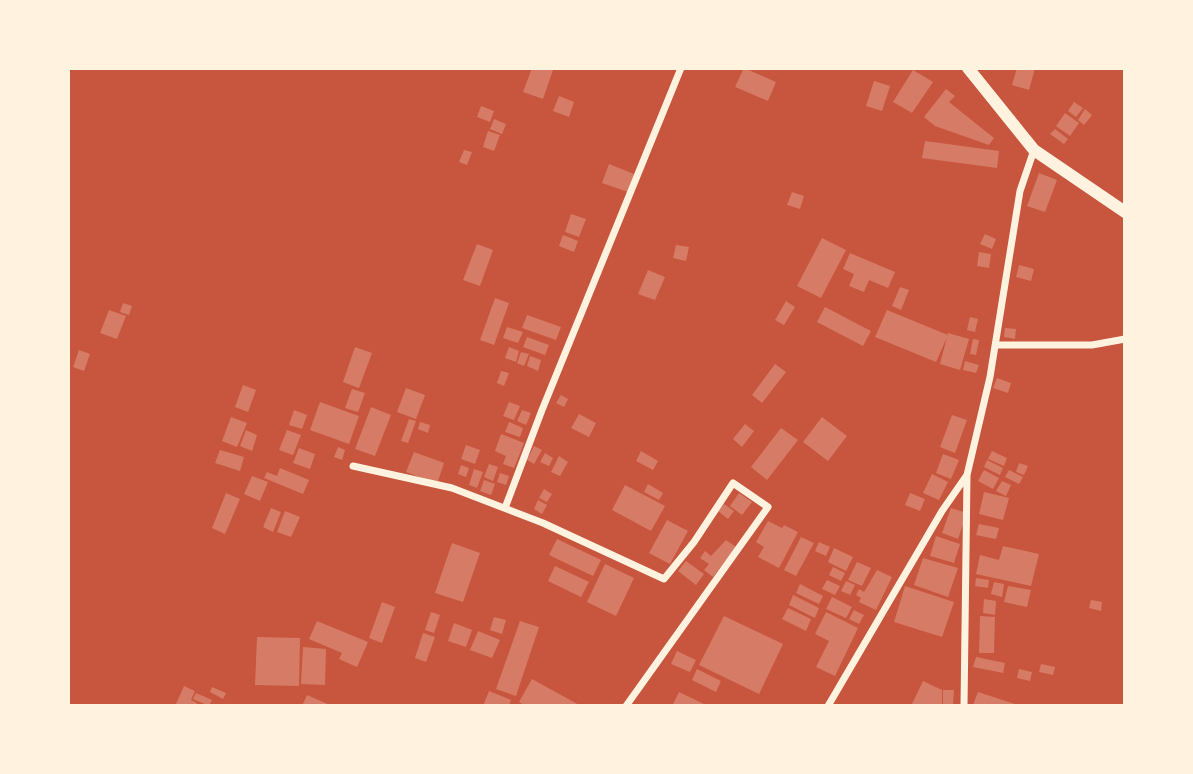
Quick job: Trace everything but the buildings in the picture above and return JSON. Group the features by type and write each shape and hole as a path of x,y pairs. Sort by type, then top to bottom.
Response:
{"street":[{"path":"505,509 542,410 681,68"},
{"path":"968,68 1034,150 1123,208"},
{"path":"964,706 967,475 996,345 1020,191 1034,150"},
{"path":"996,345 1092,345 1125,339"},
{"path":"353,466 452,488 543,523 664,579 694,542 733,483 768,507 626,706"},
{"path":"828,706 942,511 967,475"}]}
